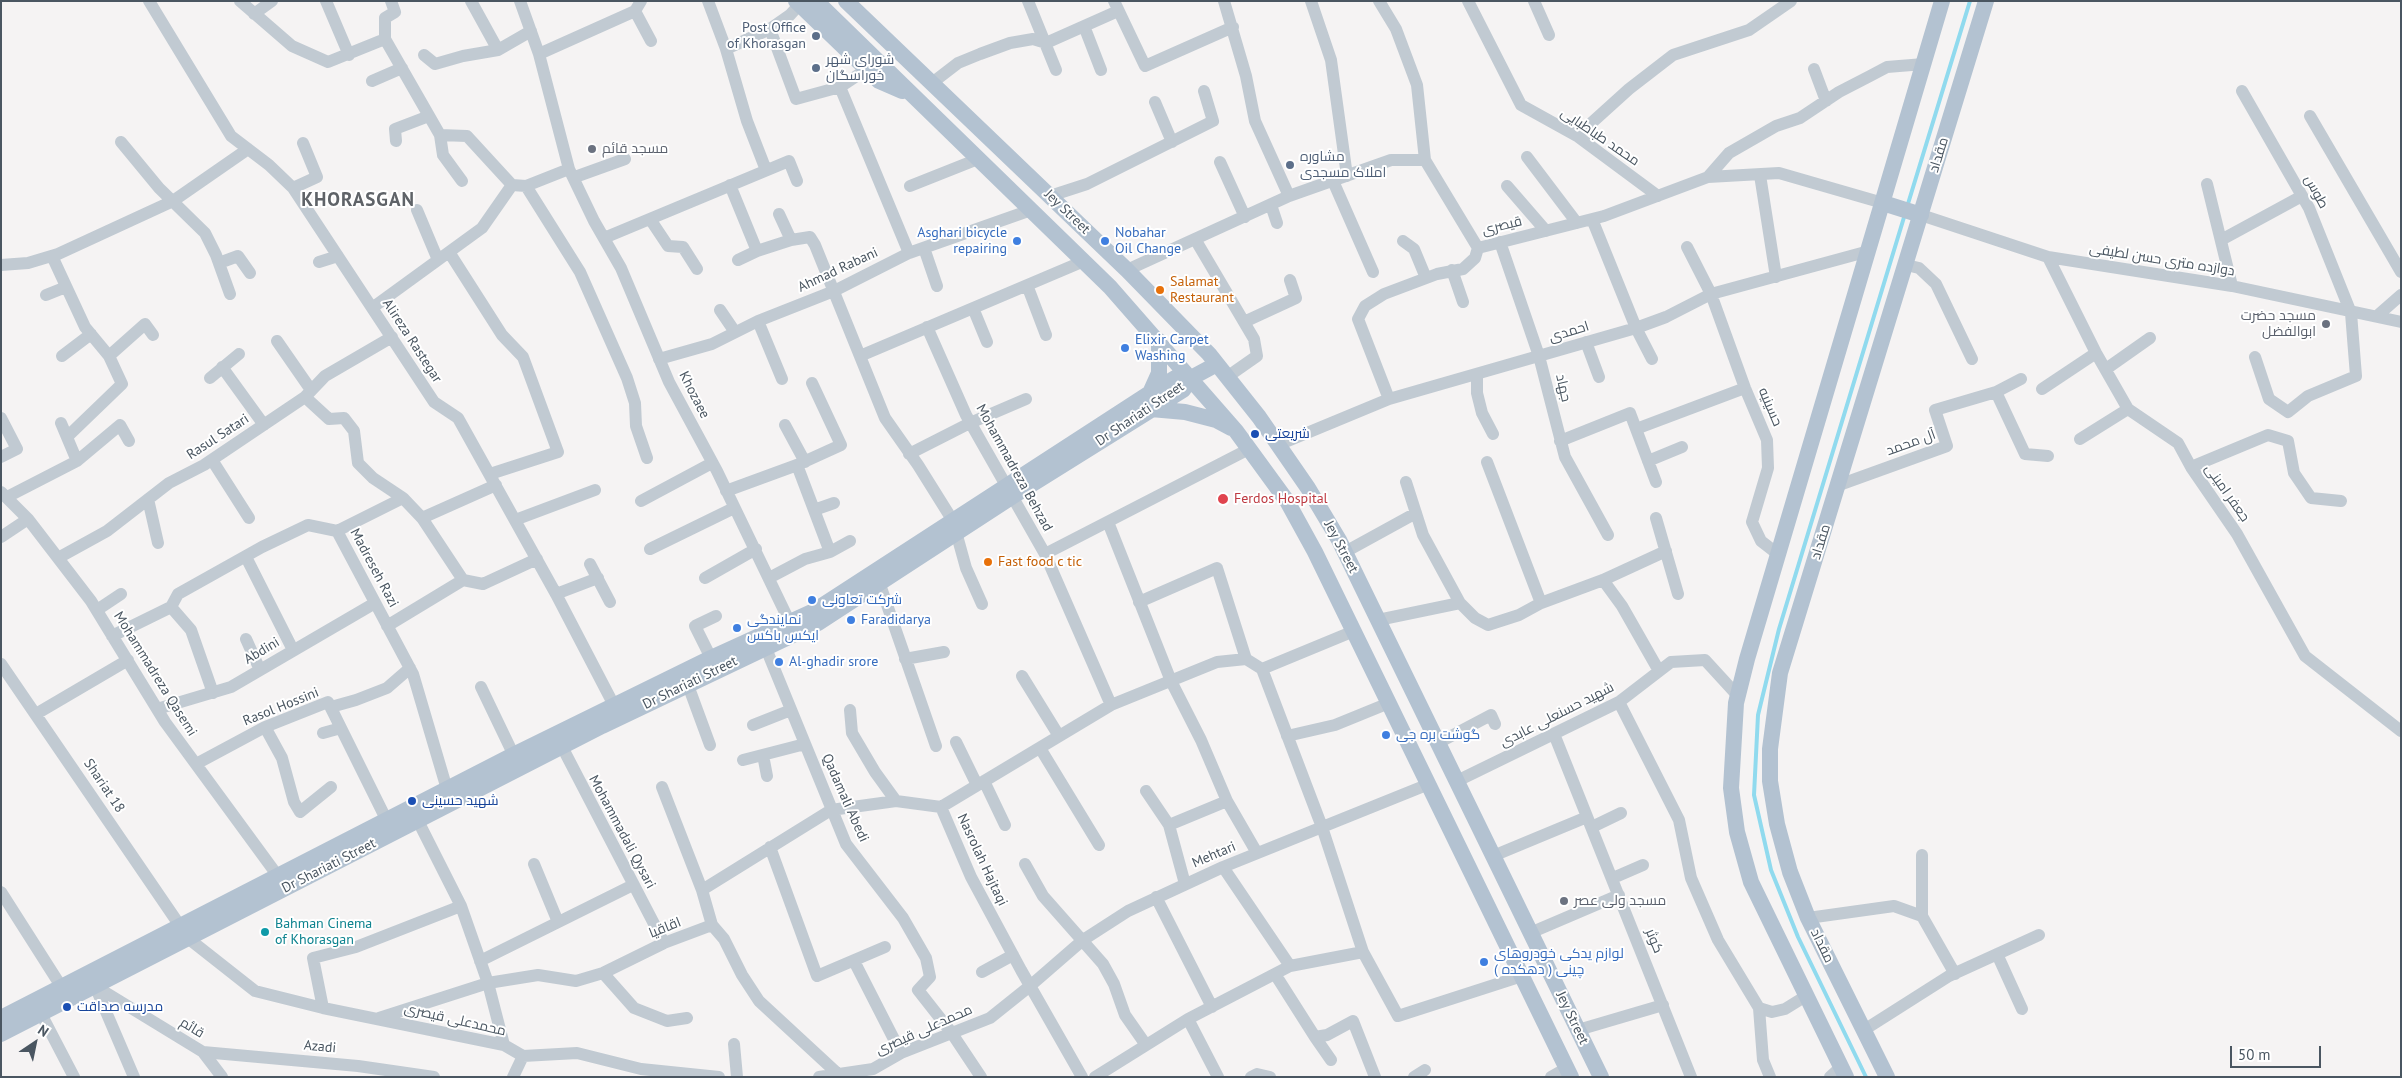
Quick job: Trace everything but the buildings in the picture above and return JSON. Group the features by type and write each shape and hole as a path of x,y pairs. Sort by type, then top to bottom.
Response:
{"main road":[{"name":"Jey Street","path":"816,1 1084,262 1159,341 1236,431 1287,501 1315,552 1569,1072"},
{"name":"Jey Street","path":"846,1 1127,270 1217,364 1278,445 1308,488 1345,552 1600,1077"},
{"path":"859,1 921,60 932,83"},
{"path":"1839,1074 1806,996 1751,882 1737,832 1732,788 1732,747 1738,696 1942,1"},
{"name":"مقداد","path":"1887,1077 1808,918 1790,872 1777,824 1770,782 1770,749 1780,673 1986,1"},
{"path":"797,3 880,80 915,98"},
{"path":"1883,203 1921,215"},
{"path":"1159,341 1159,373 1151,401 1208,418 1236,431"},
{"name":"Dr Shariati Street","path":"1,1034 38,1008 65,993 617,711 793,627 818,623 877,578 1010,490 1151,401 1183,390 1192,378 1217,364"},
{"name":"Dr Shariati Street","path":"1,1018 38,1008"}],"street":[{"name":"Alireza Rastegar","path":"149,1 232,136 270,165 293,188 434,402 458,418 556,594 617,711"},
{"path":"240,1 292,46 328,62 385,39"},
{"path":"254,14 272,1"},
{"path":"326,1 348,55"},
{"path":"391,1 395,12 385,18 385,39 440,134 443,155 462,181"},
{"path":"470,1 498,50"},
{"name":"Khozaee","path":"520,1 539,54 572,173 621,268 669,382 712,462 793,627"},
{"path":"708,1 766,170"},
{"path":"1028,1 1056,70"},
{"path":"1224,1 1233,27 1255,121 1289,196"},
{"path":"1311,1 1331,60 1347,176"},
{"path":"1127,270 1289,196 1391,160 1426,160 1417,85 1396,29 1379,1"},
{"name":"محمد طباطبایی","path":"1468,1 1521,105 1577,136 1658,196"},
{"path":"1534,1 1549,35"},
{"path":"1577,136 1629,88 1673,55 1750,30 1791,1"},
{"path":"726,49 770,29 790,15 797,3"},
{"path":"539,54 638,6 651,41"},
{"path":"932,83 958,63 1010,43 1033,39 1046,43 1084,26 1116,6 1145,66 1233,27"},
{"path":"1084,26 1101,70"},
{"path":"770,29 796,100 840,87 867,69"},
{"path":"424,55 436,64 463,56 498,50 531,31"},
{"path":"1708,177 1729,153 1776,126 1800,118 1826,101 1887,67 1924,64"},
{"path":"372,80 402,68"},
{"path":"1814,69 1826,101"},
{"path":"840,87 909,253"},
{"path":"1050,196 1088,184 1213,121 1204,91"},
{"name":"طوس","path":"2242,91 2309,208 2351,313 2356,376 2308,396 2288,412 2269,400 2255,357"},
{"path":"1155,102 1172,142"},
{"path":"396,141 395,129 429,116"},
{"path":"2310,116 2401,272"},
{"path":"440,134 467,136 512,185 526,186 625,159"},
{"path":"121,142 159,188 205,233 230,294"},
{"path":"293,188 317,177 303,143"},
{"path":"1,265 28,263 52,256 174,201 248,149"},
{"path":"1527,157 1577,223"},
{"path":"910,186 978,159"},
{"name":"قیصری","path":"1426,160 1478,248 1592,220 1708,177 1779,173 1883,203"},
{"path":"604,238 789,161 797,181"},
{"path":"1220,162 1245,216"},
{"path":"1760,175 1776,277"},
{"path":"1333,181 1373,272"},
{"path":"2207,184 2232,286"},
{"path":"372,308 482,228 512,185"},
{"path":"730,185 757,251"},
{"path":"526,186 580,272 626,378 635,403 636,426 647,458"},
{"path":"1507,186 1546,231"},
{"path":"2222,240 2302,196"},
{"path":"1271,204 1277,223"},
{"path":"417,210 438,260"},
{"name":"Ahmad Rabani","path":"659,359 712,344 758,321 834,291 909,253 1030,210"},
{"path":"779,214 791,240"},
{"name":"دوازده متری حسن لطیفی","path":"1921,215 2048,257 2232,286 2307,300 2351,313 2401,322"},
{"path":"650,219 668,246 683,247 697,270"},
{"path":"1592,220 1636,328 1652,359"},
{"path":"738,260 757,251 791,240 810,237 834,291 884,418 909,454 954,528 966,568 982,604"},
{"path":"1195,239 1254,339 1257,356 1228,377"},
{"path":"1403,241 1414,250 1426,278"},
{"name":"جهاد","path":"1500,242 1539,356 1565,457 1608,535"},
{"name":"حسینیه","path":"1687,247 1711,294 1745,388 1767,440 1768,468 1752,522 1761,541 1778,555"},
{"path":"924,248 937,286"},
{"path":"1389,399 1358,319 1365,306 1384,294 1426,278 1452,270 1463,269 1475,258 1478,248"},
{"name":"احمدی","path":"1278,445 1389,399 1636,328 1666,317 1711,294 1869,251"},
{"path":"422,518 493,480 558,452 522,357 502,335 449,252"},
{"path":"52,256 85,327 108,356 122,384 67,437"},
{"path":"219,264 238,256 250,274"},
{"path":"319,262 338,256"},
{"name":"جعفر امینی","path":"2048,257 2096,354 2128,410 2178,443 2191,467 2237,534 2305,656 2401,731"},
{"path":"860,356 1084,262"},
{"path":"1906,265 1919,268 1936,284 1972,359"},
{"path":"1452,270 1464,302"},
{"path":"1244,322 1296,298 1290,280"},
{"path":"1027,285 1046,334"},
{"path":"46,295 66,287"},
{"path":"2376,316 2401,295"},
{"path":"973,308 987,342"},
{"path":"720,310 735,332"},
{"path":"758,321 782,379"},
{"path":"108,356 145,324 153,335"},
{"name":"Mohammadreza Behzad","path":"927,327 970,423 1045,554 1111,705"},
{"path":"62,356 91,334"},
{"name":"Rasul Satari","path":"58,558 107,531 169,484 212,460 308,394 325,376 392,337"},
{"path":"2106,369 2150,338"},
{"path":"277,341 308,394 329,418 344,418 354,431 358,463 373,478 403,498 422,518 463,580"},
{"path":"1586,342 1599,377"},
{"path":"210,378 222,366 239,354"},
{"path":"2042,389 2096,354"},
{"path":"222,366 264,425"},
{"path":"1477,374 1477,393 1482,413 1493,434"},
{"path":"2021,379 1996,392 2025,454 2048,456"},
{"path":"726,491 801,463 841,445 812,383"},
{"path":"1636,430 1745,388"},
{"name":"آل محمد","path":"1839,484 1947,446 1935,410 1996,392"},
{"path":"909,454 970,423 1026,399"},
{"path":"2080,439 2128,410"},
{"path":"1560,441 1630,413 1656,482"},
{"path":"1,418 18,449 1,457"},
{"path":"61,423 77,461"},
{"path":"4,494 77,461 120,425 129,441"},
{"path":"785,425 801,463 814,510 830,552"},
{"path":"2191,467 2268,435 2288,441 2294,473 2311,498 2341,501"},
{"path":"1648,461 1682,447"},
{"path":"1045,554 1249,449"},
{"path":"212,460 249,518"},
{"path":"641,501 712,462"},
{"path":"1487,462 1541,604"},
{"path":"1406,482 1423,534 1460,604 1475,618 1488,625 1519,615 1666,551"},
{"path":"515,520 595,490"},
{"name":"Mohammadreza Qasemi","path":"4,494 28,519 97,610 157,709 282,882"},
{"path":"337,531 403,498"},
{"path":"148,499 158,543"},
{"path":"814,510 834,503"},
{"path":"650,549 734,508"},
{"path":"1345,552 1416,513"},
{"path":"1656,518 1678,594"},
{"path":"1,537 28,519"},
{"path":"1108,522 1171,681 1201,740 1227,801 1257,853"},
{"name":"Madreseh Razi","path":"112,636 171,607 178,594 308,525 337,531 410,668 449,797"},
{"path":"769,578 805,560 830,552 850,541"},
{"path":"705,578 756,549"},
{"path":"246,557 293,650"},
{"path":"387,626 463,580 483,584 537,559"},
{"path":"590,564 610,602"},
{"path":"1139,602 1217,568 1246,659"},
{"path":"556,594 598,578"},
{"path":"877,578 936,746"},
{"path":"1603,580 1622,606 1659,671"},
{"path":"97,610 121,594"},
{"name":"Abdini","path":"157,709 231,687 375,603"},
{"path":"1378,620 1460,604"},
{"path":"171,607 191,630 214,693"},
{"path":"714,664 695,626 716,616"},
{"path":"1262,669 1354,631"},
{"path":"246,639 260,670"},
{"name":"Qadamali Abedi","path":"763,641 846,844 904,918 926,958 930,977 918,990 951,1032"},
{"path":"905,659 944,652"},
{"path":"941,807 1111,705 1218,662 1246,659 1262,669 1322,827 1363,952 1398,1016 1522,976"},
{"path":"36,714 128,660"},
{"name":"شهید حسنعلی عابدی","path":"1457,781 1619,702 1671,662 1705,660 1738,696"},
{"name":"Shariat 18","path":"1,664 185,932 255,991 323,1008"},
{"path":"330,707 356,700 386,688 410,668"},
{"path":"1022,676 1059,736"},
{"path":"685,678 710,745"},
{"path":"481,687 517,762"},
{"name":"Rasol Hossini","path":"196,764 265,727 328,702 390,828"},
{"path":"1619,702 1680,820 1691,878 1718,940 1759,1008 1763,1060 1770,1077"},
{"path":"1287,736 1335,725 1389,703"},
{"path":"753,725 791,710"},
{"path":"850,710 852,734 875,772 896,801"},
{"path":"1438,743 1490,715 1494,724"},
{"path":"265,727 282,758 294,802 300,812 331,787"},
{"path":"323,733 341,728"},
{"name":"کوثر","path":"1554,734 1620,895 1691,1077"},
{"name":"Mohammadali Qysari","path":"558,741 664,943"},
{"path":"956,742 1005,825"},
{"path":"743,760 804,744"},
{"path":"1040,748 1099,845"},
{"path":"763,754 767,776"},
{"name":"Mehtari","path":"1030,986 1083,940 1128,911 1223,867 1429,784"},
{"path":"662,787 702,890 712,925 724,939 742,975 759,1001 838,1074"},
{"path":"1146,792 1169,825 1185,884"},
{"name":"Nasrolah Hajtaqi","path":"702,890 831,810 896,801 941,807 971,876 1030,986 1082,1077"},
{"path":"1169,825 1227,801"},
{"path":"1493,856 1590,822 1621,814"},
{"path":"414,815 461,906 488,983 504,1045"},
{"path":"770,847 817,976 885,947"},
{"path":"1922,855 1922,916 1955,974"},
{"path":"534,864 558,922"},
{"path":"1025,864 1043,896 1103,964 1114,984 1126,1015 1146,1045"},
{"path":"1613,878 1643,865"},
{"path":"1223,867 1290,966"},
{"path":"480,961 633,884"},
{"path":"1,892 65,993"},
{"path":"1530,933 1620,895"},
{"path":"1156,898 1212,1007"},
{"path":"323,1008 313,958 356,947 461,906"},
{"path":"1808,918 1894,906 1922,916"},
{"name":"اقاقیا","path":"378,1019 488,983 538,975 576,981 603,973 664,943 712,925"},
{"path":"1864,1030 1955,974 2039,934"},
{"path":"1095,1077 1188,1019 1290,966 1363,952"},
{"path":"1997,954 2022,1009"},
{"path":"982,972 1013,955"},
{"path":"854,961 901,1053"},
{"path":"603,973 634,1008 667,1021 687,1018"},
{"path":"1275,974 1331,1060"},
{"path":"91,980 134,1077"},
{"name":"قائم","path":"91,980 203,1052 222,1077"},
{"name":"محمدعلی قیصری","path":"819,1077 838,1074 875,1073 901,1053 990,1018 1030,986"},
{"path":"1759,1008 1772,1012 1785,1008 1806,996"},
{"path":"1578,1030 1663,1006"},
{"path":"38,1008 74,1077"},
{"name":"محمدعلی قیصری","path":"323,1008 504,1045 523,1056"},
{"path":"1188,1019 1218,1077"},
{"path":"1315,1037 1327,1035 1353,1021 1375,1077"},
{"path":"951,1032 981,1077"},
{"path":"734,1044 737,1077"},
{"name":"Azadi","path":"203,1052 357,1071 434,1077"},
{"path":"518,1076 523,1056 577,1053 641,1069 719,1077"},
{"path":"1551,1077 1569,1072"},
{"path":"1251,1077 1257,1074 1270,1077"}],"waterway":[{"path":"1907,207 1970,1"},
{"path":"1866,1077 1798,937 1771,870 1754,795 1758,715 1779,629 1905,214"}],"place":[{"name":"Post Office of Khorasgan","path":"816,36"},
{"name":"شورای شهر خوراسگان","path":"816,68"},
{"name":"مسجد قائم","path":"592,149"},
{"name":"مشاوره املاک مسجدی","path":"1290,165"},
{"name":"Asghari bicycle repairing","path":"1017,241"},
{"name":"Nobahar Oil Change","path":"1105,241"},
{"name":"Salamat Restaurant","path":"1160,290"},
{"name":"مسجد حضرت ابوالفضل","path":"2326,324"},
{"name":"Elixir Carpet Washing","path":"1125,348"},
{"name":"شریعتی","path":"1255,434"},
{"name":"Ferdos Hospital","path":"1223,499"},
{"name":"Fast food c tic","path":"988,562"},
{"name":"شرکت تعاونی","path":"812,600"},
{"name":"Faradidarya","path":"851,620"},
{"name":"نمایندگی ایکس باکس","path":"737,628"},
{"name":"Al-ghadir srore","path":"779,662"},
{"name":"گوشت بره جی","path":"1386,735"},
{"name":"شهید حسینی","path":"412,801"},
{"name":"مسجد ولی عصر","path":"1564,901"},
{"name":"Bahman Cinema of Khorasgan","path":"265,932"},
{"name":"لوازم یدکی خودروهای چینی ( دهکده )","path":"1484,962"},
{"name":"مدرسه صداقت","path":"67,1007"}],"district":[{"name":"KHORASGAN","path":"358,201"}]}
